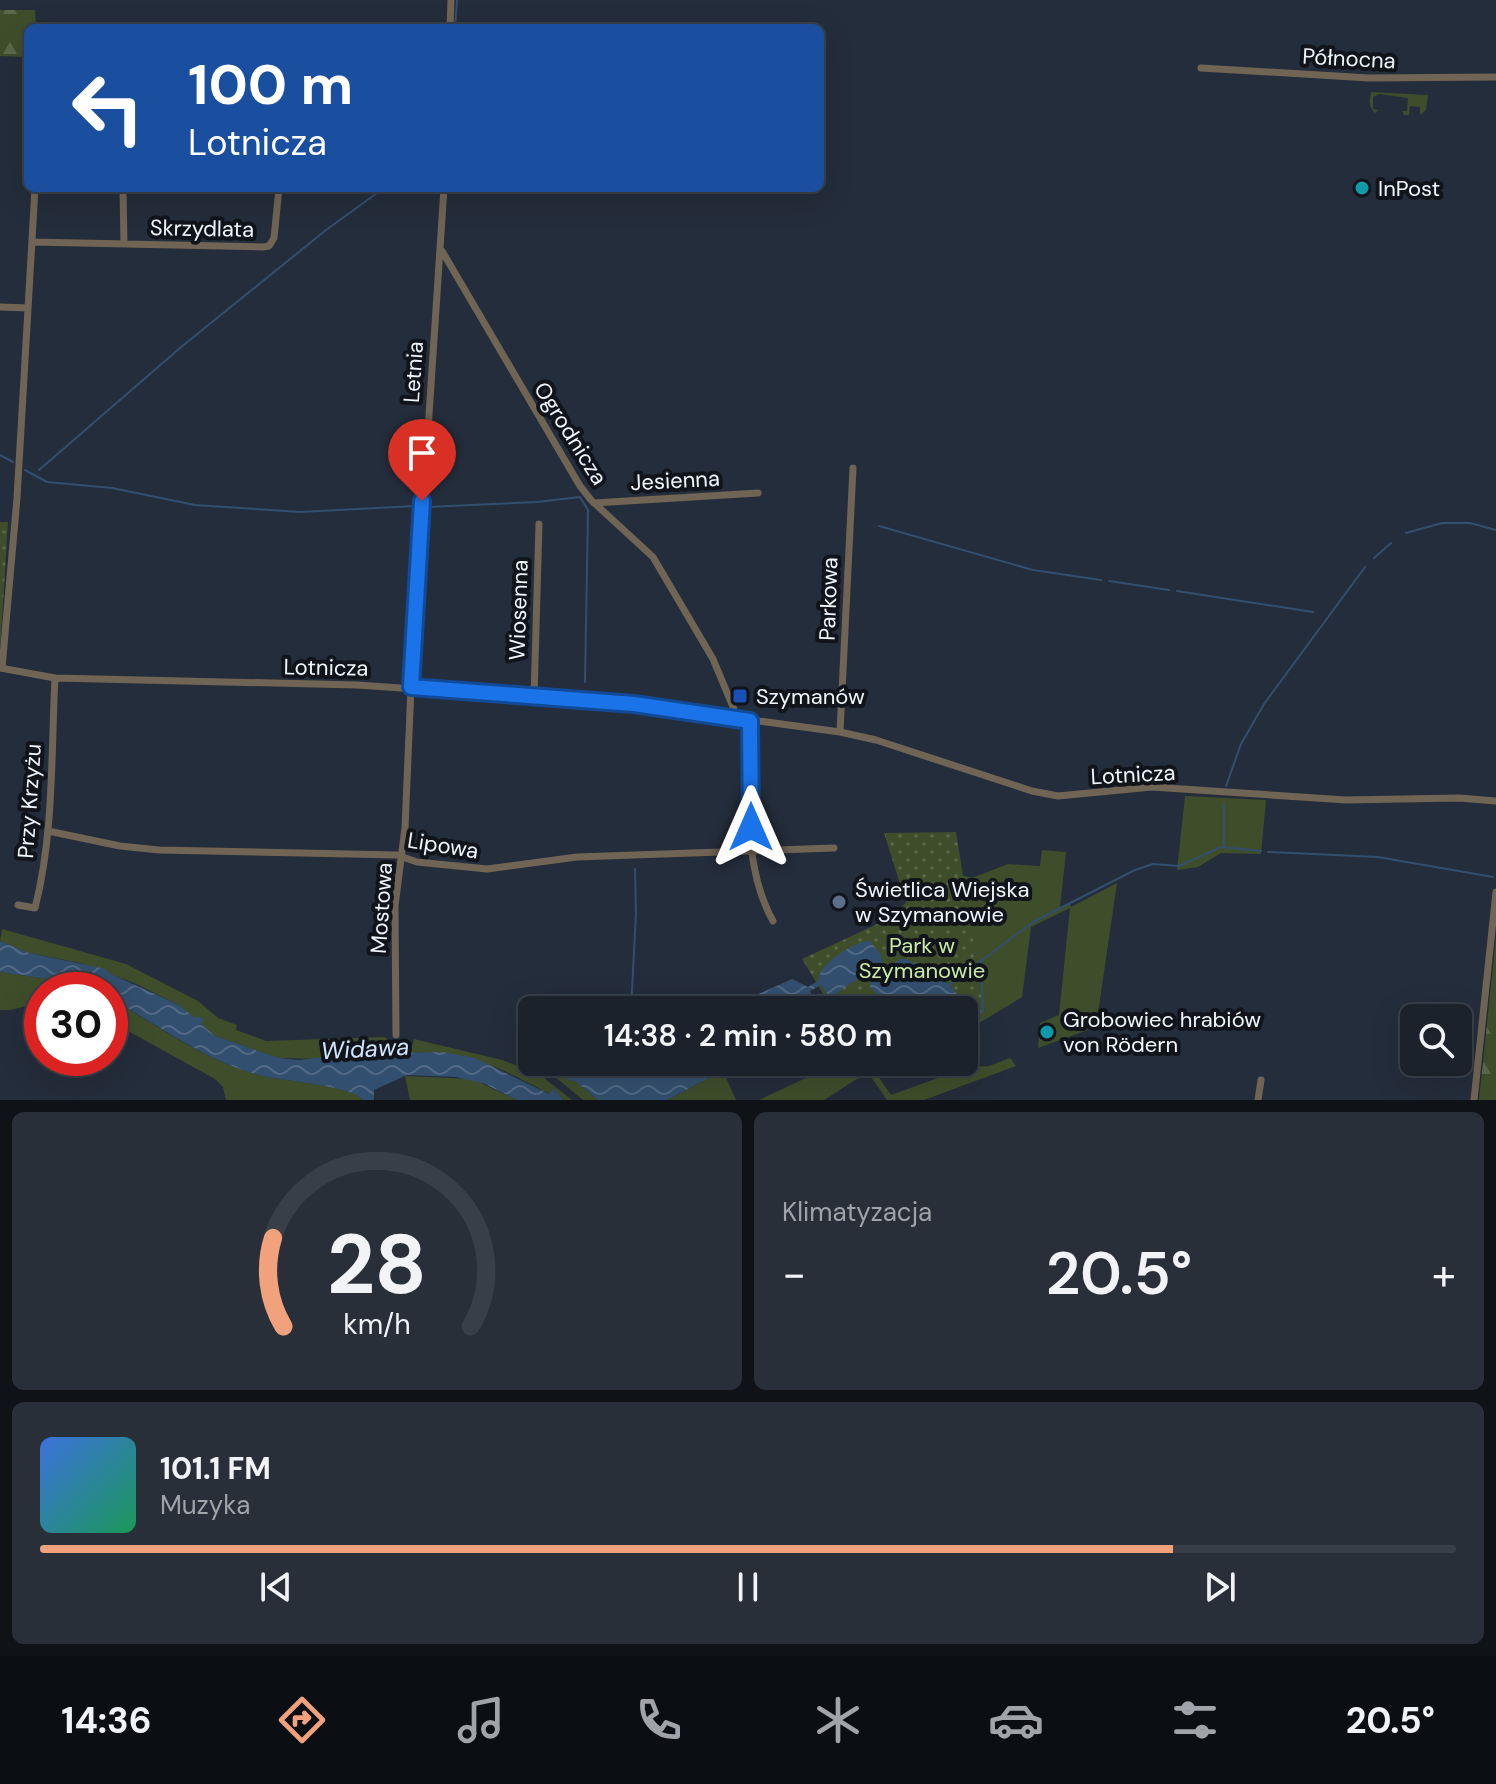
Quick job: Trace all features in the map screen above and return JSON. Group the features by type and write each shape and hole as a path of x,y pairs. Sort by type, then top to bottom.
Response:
{"street":[{"path":"450,24 451,0"},
{"name":"Północna","path":"1201,68 1369,78 1496,77"},
{"path":"1,668 17,498 35,192"},
{"name":"Skrzydlata","path":"123,192 124,244"},
{"name":"Skrzydlata","path":"32,242 269,246 274,238 279,192"},
{"path":"441,250 444,192"},
{"name":"Ogrodnicza","path":"441,250 580,486 594,503 653,557 713,659 744,720 751,853 761,897 773,921"},
{"name":"Letnia","path":"411,687 441,250"},
{"path":"0,307 28,308"},
{"name":"Parkowa","path":"840,732 853,468"},
{"name":"Jesienna","path":"594,503 758,493"},
{"name":"Wiosenna","path":"534,697 539,524"},
{"name":"Lotnicza","path":"1,668 55,678 411,687 634,704 840,732 876,740 1021,788 1058,796 1152,787 1346,800 1459,798 1496,801"},
{"name":"Przy Krzyżu","path":"18,905 35,908 42,883 48,831 55,678"},
{"name":"Mostowa","path":"396,1035 395,906 403,857 411,687"},
{"name":"Lipowa","path":"48,831 120,846 159,850 403,857 417,862 487,869 577,857 834,848"},
{"path":"1474,1100 1496,892"},
{"path":"1258,1100 1261,1080"}],"green space":[{"path":"0,10 35,10 36,24 24,24 24,57 0,56"},
{"path":"1371,92 1428,95 1426,110 1420,115 1420,107 1410,106 1409,115 1404,115 1402,111 1407,111 1408,98 1379,94 1373,97 1373,109 1378,110 1375,113 1370,106"},
{"path":"0,522 8,522 0,653"},
{"path":"1185,796 1266,800 1261,854 1221,853 1198,867 1177,870"},
{"name":"Park w Szymanowie","path":"956,832 986,1019 978,1023 978,996 824,996 802,959 886,920 906,903 884,833"},
{"path":"1042,850 1066,852 1060,907 1070,903 1071,907 1117,883 1096,1027 1038,1048 1040,1023 1059,1015 1070,908 1031,927 1022,997 986,1019 962,875 972,878 1008,864 1040,866"},
{"path":"2,929 126,964 198,1001 218,1018 237,1025 236,1030 266,1041 384,1037 393,1043 393,1053 323,1059 279,1058 215,1036 179,1005 128,981 128,972 104,972 80,963 29,953 0,941"},
{"path":"1496,938 1496,1100 1479,1100"},
{"path":"0,972 24,975 24,1006 0,1010"},
{"path":"128,1009 184,1043 243,1070 346,1091 363,1100 226,1100 223,1087 215,1079 128,1031"},
{"path":"414,1039 502,1060 518,1066 518,1076 542,1076 572,1100 563,1100 554,1089 550,1094 512,1075 464,1057 404,1053 403,1045 412,1046"},
{"path":"1010,1058 1016,1066 924,1100 887,1100 870,1076 878,1076 891,1095 943,1076 978,1076 978,1067"},
{"path":"405,1076 472,1079 517,1100 410,1100"},
{"path":"554,1076 567,1076 568,1080 575,1081 598,1100 583,1100"},
{"path":"713,1076 725,1076 736,1100 667,1100"},
{"path":"810,1076 860,1077 824,1100 759,1100"}],"water":[{"path":"869,940 881,955 882,962 833,996 829,996 821,985 810,991 812,996 754,996 792,979 808,987 818,981 824,967 854,945"},
{"path":"0,941 29,953 108,972 24,972 24,975 0,972"},
{"path":"900,959 906,959 930,971 957,996 879,996 870,983"},
{"path":"128,982 179,1005 194,1017 201,1017 204,1020 201,1024 215,1036 279,1058 299,1060 352,1054 442,1052 475,1058 549,1094 554,1088 563,1100 517,1100 485,1084 456,1077 407,1075 374,1090 374,1100 363,1100 346,1091 243,1070 184,1042 128,1009"},
{"path":"568,1076 713,1076 667,1100 598,1100 575,1081 568,1080"}],"waterway":[{"path":"455,24 457,0"},
{"path":"39,470 180,348 326,230 378,192"},
{"path":"0,455 13,462"},
{"path":"25,470 47,482 112,488 195,505 300,512 415,506"},
{"path":"427,507 580,497 588,510 585,682"},
{"path":"1406,533 1442,523 1470,523 1496,530"},
{"path":"879,526 1033,570 1101,580"},
{"path":"1374,558 1391,543"},
{"path":"1226,786 1241,744 1264,704 1365,567"},
{"path":"1109,581 1169,590"},
{"path":"1177,591 1313,612"},
{"path":"1224,804 1224,846"},
{"path":"949,985 1033,922 1135,870 1153,864 1179,866 1221,847 1261,851"},
{"path":"1268,852 1378,857 1493,877"},
{"path":"632,996 635,869"},
{"path":"978,1014 983,1011 981,963"}],"place":[{"name":"InPost","path":"1362,188"},
{"name":"Szymanów","path":"740,696"},
{"name":"Świetlica Wiejska w Szymanowie","path":"839,902"},
{"name":"Grobowiec hrabiów von Rödern","path":"1047,1032"}],"route":[{"path":"422,501 411,687 634,704 750,721 751,827"}],"water label":[{"name":"Widawa","path":"365,1049"}]}
